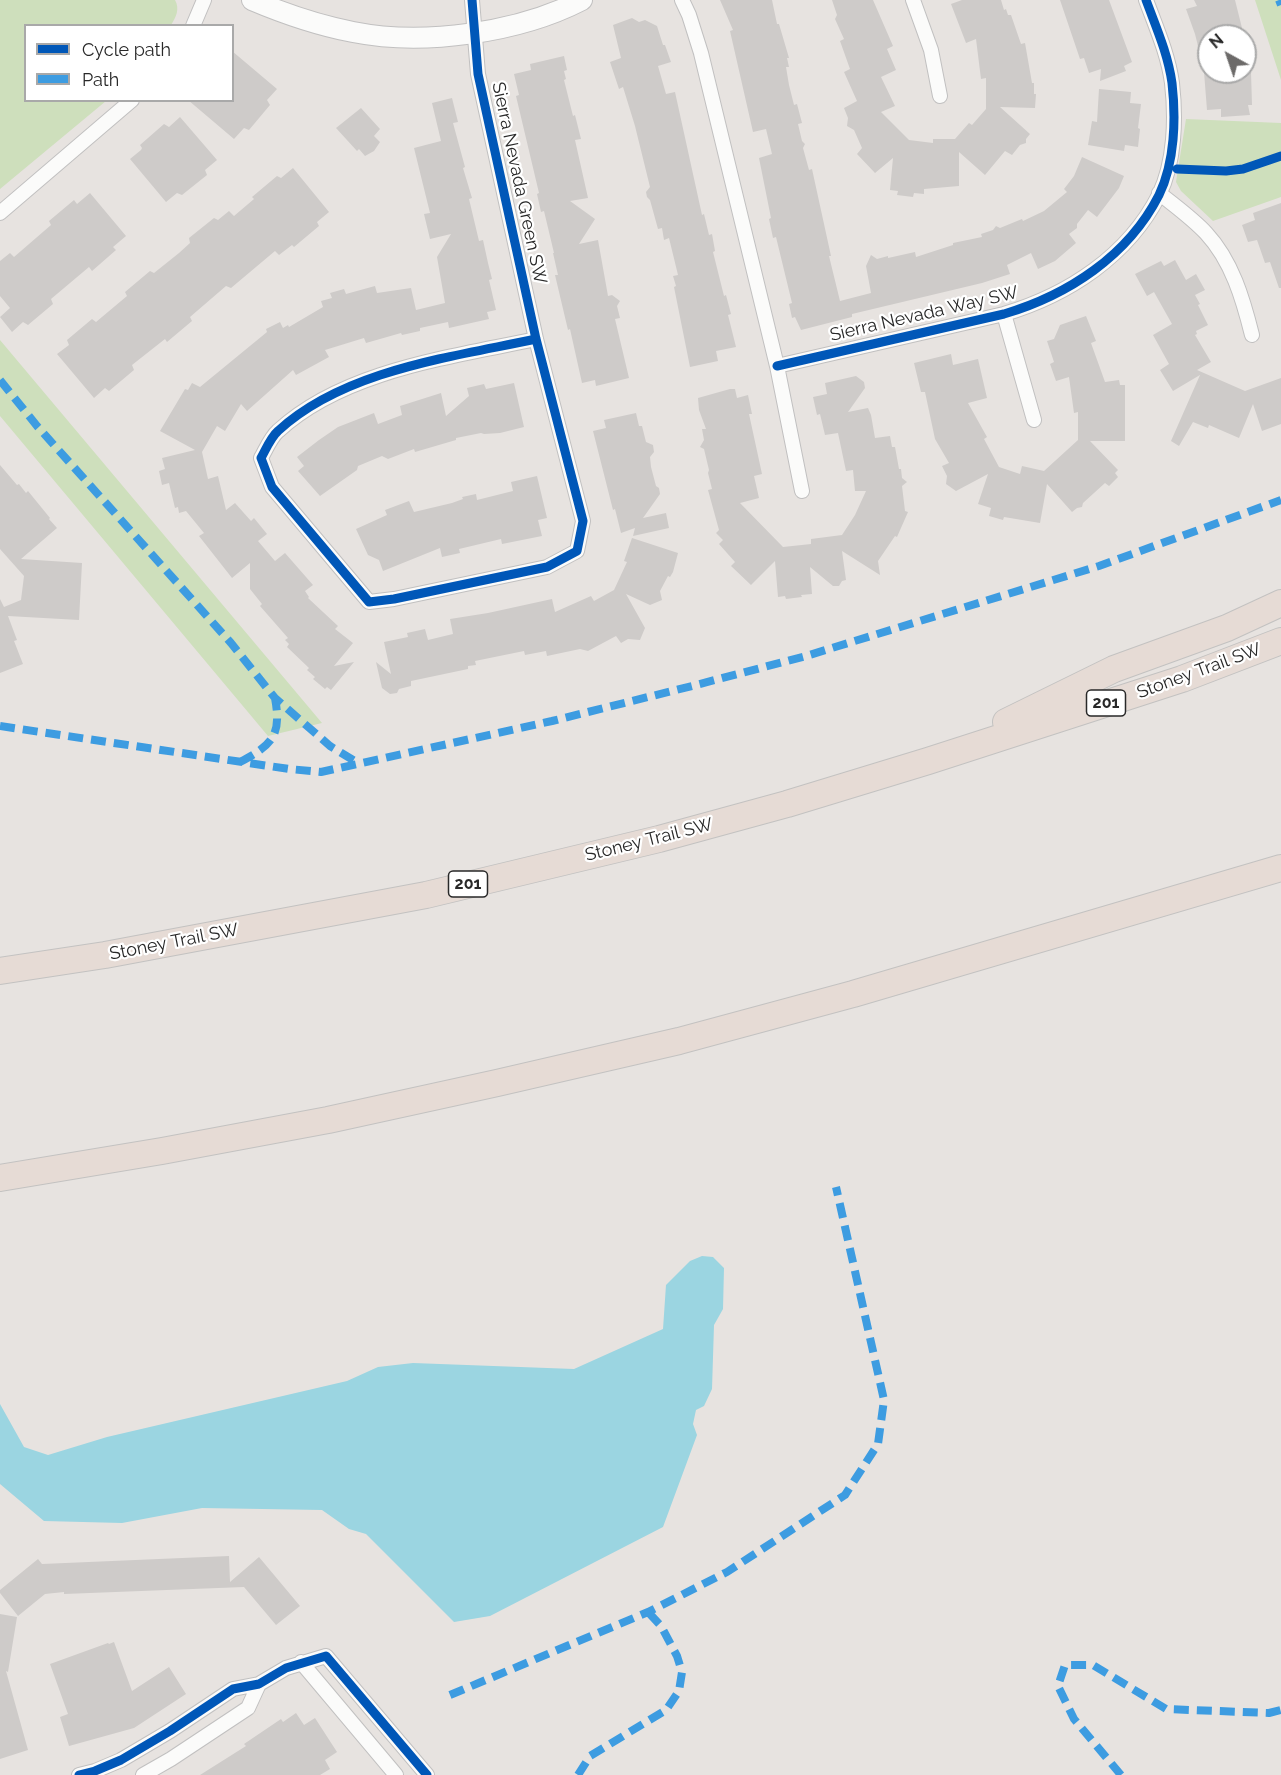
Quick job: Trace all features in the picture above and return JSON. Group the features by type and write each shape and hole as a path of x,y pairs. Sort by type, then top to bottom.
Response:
{"highway":[{"path":"928,761 1114,669 1227,628 1281,603"},
{"name":"Stoney Trail SW","path":"0,971 105,955 426,895 659,839 787,804 928,761 1182,679 1281,641"},
{"path":"0,1178 328,1120 668,1043 853,994 1281,868"},
{"path":"1224,885 1281,879"}],"street":[{"path":"195,24 204,0"},
{"path":"252,0 314,23 355,32 396,36 476,33 518,24 582,0"},
{"name":"Sierra Nevada Green SW","path":"472,0 478,74 536,339 583,521 577,551 547,567 394,599 369,602 272,487 261,458 277,432 319,402 360,382 400,369 536,339"},
{"path":"682,0 701,53 777,366 802,491"},
{"path":"913,0 931,50 940,96"},
{"name":"Sierra Nevada Way SW","path":"777,366 1004,314 1049,298 1090,273 1122,245 1136,229 1160,193 1171,149 1174,106 1167,57 1146,0"},
{"path":"0,213 130,102"},
{"path":"1160,193 1207,234 1229,267 1243,300 1252,335"},
{"path":"1004,314 1034,420"},
{"path":"79,1775 95,1771 129,1755 170,1731 232,1689 259,1684 286,1668 326,1656 427,1775"},
{"path":"301,1662 396,1775"},
{"path":"143,1775 248,1708 259,1684"}],"green space":[{"path":"0,0 175,0 177,10 172,24 24,24 24,102 105,102 0,189"},
{"path":"1255,0 1281,0 1281,80"},
{"path":"1186,119 1281,123 1281,197 1213,221 1181,191 1176,182"},
{"path":"0,340 322,723 268,736 0,416"}],"water":[{"path":"702,1256 713,1257 724,1268 723,1309 714,1325 712,1389 704,1406 696,1410 693,1424 697,1435 663,1527 490,1616 454,1622 366,1534 349,1529 322,1510 202,1508 122,1523 44,1521 0,1484 0,1404 24,1447 48,1455 107,1437 347,1381 378,1367 413,1363 574,1369 663,1329 666,1285 690,1261"}],"building":[{"path":"720,0 772,0 777,24 779,24 789,58 787,58 789,67 786,67 789,85 802,123 798,124 802,141 805,144 803,148 809,170 812,169 840,301 871,293 866,266 871,255 877,259 915,252 916,257 953,245 953,243 982,237 981,234 993,230 996,226 1000,228 1022,219 1023,221 1044,211 1067,192 1064,189 1074,176 1082,157 1124,176 1119,188 1097,217 1088,210 1077,224 1077,228 1069,234 1076,243 1055,261 1038,269 1031,253 1007,265 1010,274 982,283 852,314 852,317 801,330 795,317 792,318 789,304 792,303 776,237 773,238 769,219 771,218 759,158 772,154 766,129 753,132 730,31 733,30"},
{"path":"832,0 873,0 893,46 887,49 896,70 881,77 895,106 881,112 909,140 933,143 933,139 955,139 986,109 986,78 981,79 976,39 966,43 951,4 962,0 1001,0 1004,10 1006,9 1008,15 1011,15 1021,44 1025,43 1032,83 1034,83 1034,94 1036,94 1035,108 1000,107 1030,134 1026,143 1020,145 1012,155 1005,151 985,175 959,152 959,186 924,189 924,194 914,193 913,197 897,195 898,191 890,190 893,158 875,173 857,154 862,148 854,130 847,126 848,118 844,108 857,101 844,72 850,69 840,41 844,39 835,19 837,15"},
{"path":"1060,0 1109,0 1132,62 1124,66 1126,71 1100,81 1101,69 1089,73 1084,58 1080,59"},
{"path":"1194,0 1235,0 1241,24 1197,24 1197,42 1186,9 1197,6"},
{"path":"632,18 639,22 645,20 657,26 671,62 658,66 666,94 675,92 702,215 704,214 709,235 712,234 715,251 713,252 731,314 728,315 736,347 716,351 718,361 690,367 674,287 676,286 673,276 678,275 669,238 664,240 662,228 658,229 650,200 647,197 646,192 650,187 635,126 623,87 619,89 610,62 621,58 613,25"},
{"path":"234,53 277,89 267,100 270,105 249,130 244,128 234,139 190,102 234,102"},
{"path":"564,56 567,70 564,71 566,79 564,80 581,139 575,140 588,198 570,201 595,219 579,244 598,240 608,296 612,295 620,301 617,306 620,318 615,319 629,378 596,386 595,380 582,383 555,275 558,275 554,253 544,211 541,212 537,194 539,193 516,96 519,95 514,74 531,70 530,64"},
{"path":"1205,84 1251,84 1252,105 1248,105 1250,115 1221,117 1221,109 1207,110"},
{"path":"1099,89 1131,92 1130,103 1141,104 1138,147 1125,145 1124,151 1088,145 1092,121 1097,122"},
{"path":"452,98 458,122 453,123 472,198 469,199 479,241 483,240 492,279 489,280 496,310 487,312 489,319 449,328 448,322 366,343 364,338 325,350 329,357 296,375 293,370 247,411 241,404 225,431 217,426 202,452 208,479 218,476 226,510 235,503 251,521 254,518 267,534 258,541 275,561 285,553 313,585 305,591 308,598 338,626 335,629 353,643 334,666 354,662 331,690 327,687 325,689 313,679 315,677 307,670 309,668 287,647 289,644 285,640 288,638 260,606 262,604 250,589 250,563 232,578 199,536 204,533 186,511 179,513 178,507 175,508 169,483 162,485 159,471 165,469 162,458 195,450 160,431 185,389 188,390 192,383 200,387 267,332 266,329 280,322 283,328 288,325 289,327 323,307 321,301 332,298 330,293 344,289 346,294 375,286 377,293 411,288 416,310 445,303 437,257 451,234 430,239 424,214 430,213 414,148 441,141 432,103"},
{"path":"361,108 380,129 374,136 380,142 374,151 365,156 359,149 357,151 336,128"},
{"path":"180,117 217,160 205,170 207,175 182,195 177,193 166,202 130,159 141,150 140,145 164,124 169,127"},
{"path":"293,168 329,212 317,222 319,226 294,247 292,245 279,255 275,251 231,288 226,286 190,317 192,321 167,342 165,339 132,365 134,370 109,391 105,388 94,398 57,354 69,345 67,340 92,319 96,322 127,296 125,292 150,271 154,273 179,253 190,243 189,238 214,218 218,220 229,211 234,216 277,176 281,178"},
{"path":"90,193 126,236 113,247 116,250 92,271 89,267 51,299 53,304 28,325 23,322 12,332 0,317 10,308 0,296 0,261 10,253 14,257 51,225 49,221 74,200 77,204"},
{"path":"1281,203 1281,288 1279,288 1270,262 1265,263 1257,240 1248,242 1242,225 1255,220 1253,213"},
{"path":"1175,260 1186,280 1196,274 1205,290 1195,295 1208,325 1196,331 1195,335 1211,362 1197,370 1245,391 1281,378 1281,424 1262,431 1253,404 1239,438 1209,425 1208,428 1193,422 1179,446 1171,441 1200,375 1173,391 1160,370 1169,364 1153,335 1172,324 1154,292 1147,296 1135,274 1161,261 1164,266"},
{"path":"1086,316 1096,341 1091,343 1105,382 1119,380 1120,385 1125,385 1125,441 1090,441 1118,470 1115,473 1118,477 1109,486 1105,483 1083,503 1082,507 1072,512 1047,484 1040,523 1004,517 1003,520 989,516 991,508 978,504 988,474 956,491 946,484 947,476 942,466 949,463 935,439 925,392 921,392 914,363 951,354 953,365 978,359 987,398 968,403 987,437 984,439 999,467 1020,474 1022,466 1044,471 1078,440 1078,412 1074,413 1069,377 1056,381 1050,364 1054,362 1047,341 1054,339 1060,325"},
{"path":"856,376 864,382 865,388 848,412 868,408 875,438 890,436 902,478 907,482 902,486 905,511 908,512 897,537 895,536 878,561 880,575 842,551 846,580 842,581 839,586 833,586 810,567 812,594 786,599 785,596 778,597 775,561 751,585 731,566 735,562 719,544 723,540 716,533 719,530 708,490 712,489 709,470 704,449 700,447 704,440 702,429 706,429 699,410 698,398 730,389 735,389 737,398 748,395 752,414 749,414 762,474 754,476 759,498 740,503 783,547 811,544 811,539 842,535 855,515 866,491 855,491 853,470 846,471 838,433 825,435 813,397 827,394 825,383"},
{"path":"514,383 524,427 500,433 481,433 456,438 456,440 415,452 414,449 388,459 382,456 358,466 357,470 320,496 298,471 304,466 297,457 338,427 374,413 378,424 402,415 400,406 441,393 446,416 469,396 467,388 484,384 486,389"},
{"path":"636,413 646,442 653,445 654,452 650,457 651,467 660,494 643,518 666,513 669,528 633,536 635,528 621,533 593,431 606,428 604,420"},
{"path":"0,465 17,485 19,484 26,493 28,491 57,528 21,559 82,563 79,620 8,616 23,664 0,673 0,599 4,607 21,600 24,576 0,549"},
{"path":"537,476 547,518 538,520 542,536 502,544 501,539 459,549 460,553 442,557 440,548 383,571 379,560 368,555 356,529 387,515 385,510 409,501 414,512 452,503 463,499 462,497 476,494 477,500 513,491 511,482"},
{"path":"632,538 678,553 673,572 670,577 668,576 660,591 662,600 650,605 626,594 645,628 640,640 628,639 621,643 616,636 588,651 580,649 547,656 546,651 525,655 524,651 475,661 476,665 468,666 468,669 411,681 411,686 399,689 397,693 390,694 382,688 376,662 391,674 384,642 408,637 407,633 425,629 428,640 453,634 450,619 552,599 555,612 591,596 594,601 614,590 627,562 624,561"},
{"path":"229,1556 230,1582 259,1557 300,1606 276,1625 244,1587 64,1594 64,1592 45,1594 18,1616 0,1593 0,1590 38,1559 42,1564"},
{"path":"0,1614 17,1617 8,1672 6,1671 28,1750 0,1759"},
{"path":"114,1642 132,1691 169,1667 186,1694 134,1728 69,1746 60,1717 68,1714 50,1664"},
{"path":"296,1713 304,1725 315,1718 337,1752 325,1760 330,1769 320,1775 200,1775 246,1746 244,1744 281,1719 283,1722"}],"marked path":[{"path":"1279,0 1281,5"},
{"path":"0,380 37,426 231,643 275,698 330,746 358,763"},
{"path":"0,726 321,772 552,721 806,656 1099,566 1281,500"},
{"path":"240,762 260,750 272,738 277,722 275,698"},
{"path":"450,1695 648,1612 727,1572 845,1495 878,1444 884,1400 836,1187"},
{"path":"578,1775 590,1756 666,1710 679,1691 682,1672 677,1656 661,1626 648,1612"},
{"path":"1121,1775 1074,1719 1058,1686 1065,1665 1093,1665 1166,1709 1269,1713 1281,1710"}],"cycle path":[{"path":"472,0 478,74 536,339 583,521 577,551 547,567 394,599 369,602 272,487 261,458 271,440 278,431 305,410 334,393 366,380 435,360 536,339"},
{"path":"777,366 1004,314 1028,306 1051,296 1094,270 1131,237 1146,217 1164,182 1171,154 1174,125 1170,72 1165,51 1146,0"},
{"path":"1177,169 1226,171 1243,169 1281,156"},
{"path":"79,1775 121,1760 233,1689 259,1684 286,1668 326,1656 427,1775"}]}
